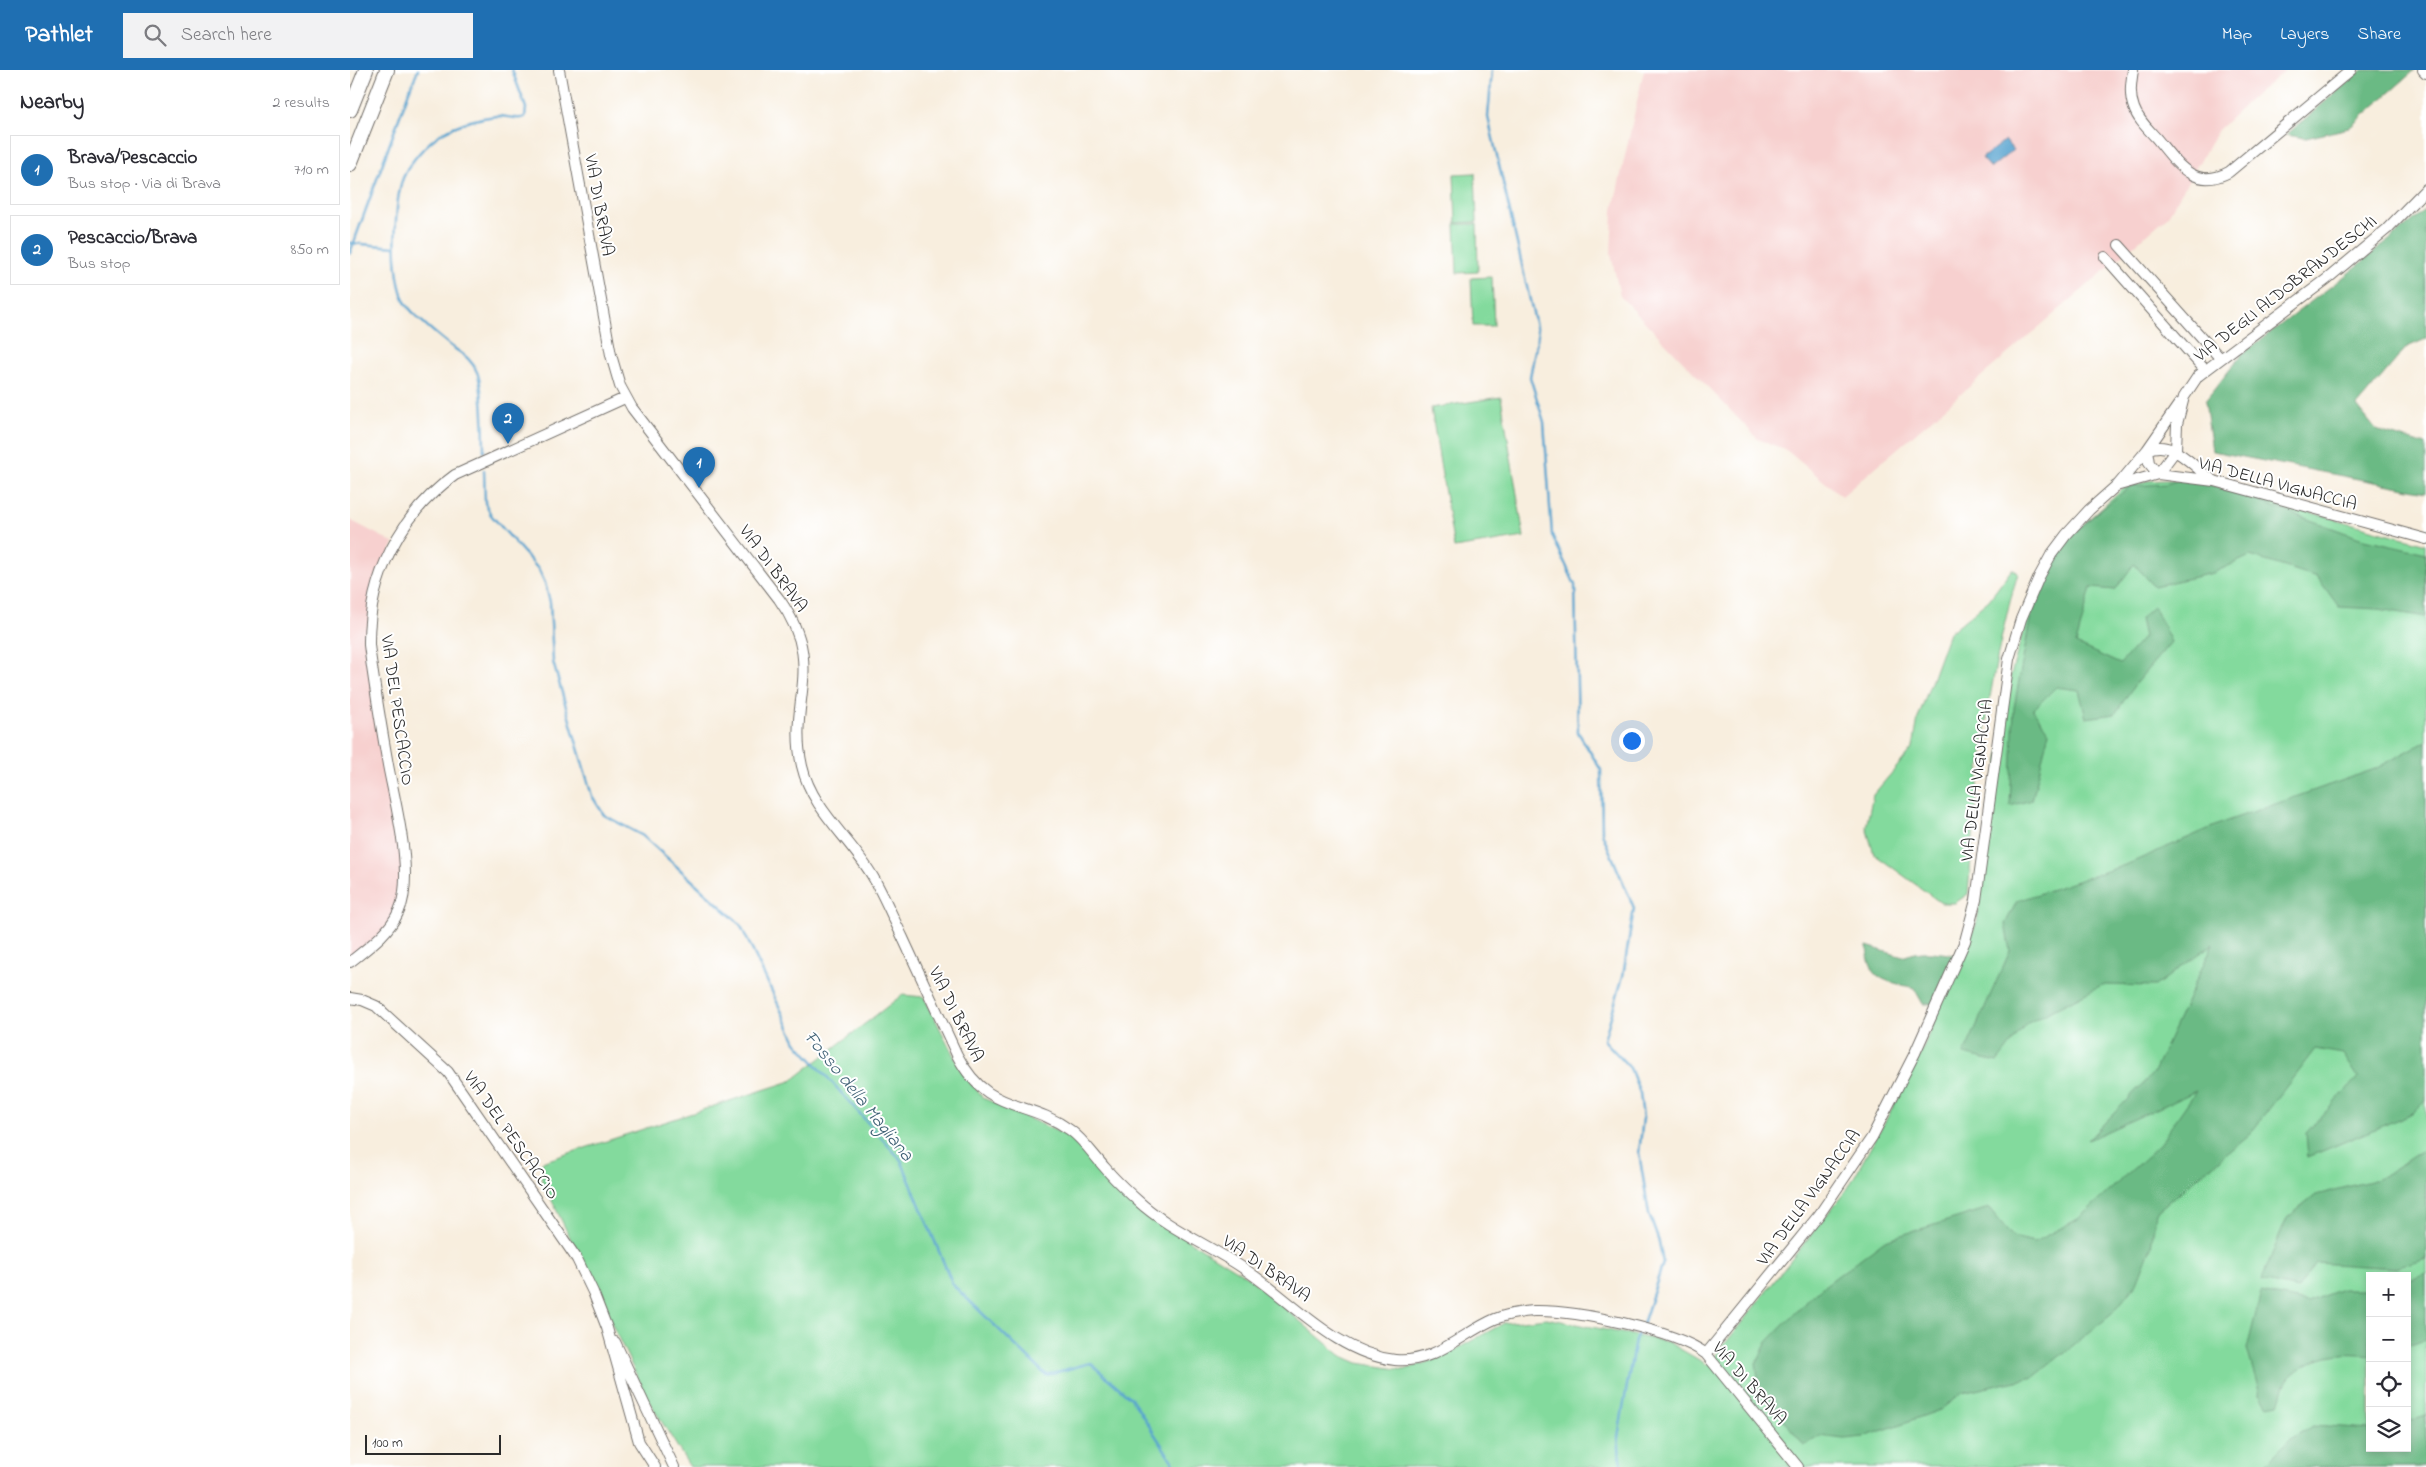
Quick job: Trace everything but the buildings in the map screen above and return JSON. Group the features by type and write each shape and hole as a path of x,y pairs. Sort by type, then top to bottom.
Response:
{"highway":[{"path":"350,110 366,70"},
{"path":"350,164 387,70"}],"street":[{"name":"VIA DI BRAVA","path":"559,70 607,332 616,373 626,398 794,621 801,640 804,662 800,748 807,783 818,804 856,851 876,881 960,1060 974,1081 1003,1102 1048,1118 1067,1128 1078,1137 1108,1172 1138,1201 1160,1218 1258,1278 1326,1331 1362,1352 1399,1360 1420,1358 1442,1350 1495,1319 1525,1312 1558,1312 1647,1331 1686,1342 1706,1354 1798,1467"},
{"path":"2133,70 2131,96 2138,116 2183,170 2196,176 2209,178 2229,172 2351,70"},
{"path":"2423,70 2426,73"},
{"name":"VIA DEGLI ALDOBRANDESCHI","path":"2176,450 2177,424 2184,397 2194,380 2220,358 2327,280 2387,229 2426,189"},
{"path":"2119,245 2220,358"},
{"path":"2105,257 2205,370"},
{"path":"2116,486 2147,450 2184,397"},
{"name":"VIA DEL PESCACCIO","path":"350,962 385,933 394,922 400,909 406,883 401,840 369,645 370,618 375,592 394,543 413,514 440,486 472,466 626,398"},
{"path":"2147,450 2160,446 2176,450 2214,480"},
{"path":"2147,450 2149,463 2158,474 2176,450"},
{"name":"VIA DELLA VIGNACCIA","path":"1706,1354 1813,1222 1856,1164 1915,1053 1965,941 1974,912 2000,714 2015,636 2029,599 2051,555 2089,510 2116,486 2158,474 2214,480 2426,539"},
{"name":"VIA DEL PESCACCIO","path":"350,998 362,1000 376,1006 448,1072 577,1259 594,1292 607,1328 639,1442 655,1467"},
{"name":"VIA DEL PESCACCIO","path":"607,1328 630,1371 674,1467"}],"shaded area":[{"path":"1644,70 2286,70 2257,93 2218,130 2167,217 1842,496 1786,450 1758,439 1620,296 1611,254 1613,210"},
{"path":"350,520 394,543 380,575 371,657 405,868 394,922 350,962"}],"green space":[{"path":"2362,70 2415,70 2349,128 2306,138 2286,135"},
{"path":"1475,173 1477,222 1456,223 1454,174"},
{"path":"2426,210 2426,339 2407,347 2357,406 2376,430 2426,445 2426,492 2212,451 2205,401 2242,354 2346,275"},
{"path":"1455,224 1477,224 1478,272 1457,273"},
{"path":"1492,277 1494,326 1473,326 1471,278"},
{"path":"1501,397 1524,537 1454,548 1431,408"},
{"path":"2182,479 2219,487 2360,538 2426,553 2426,617 2379,609 2339,607 2317,577 2250,556 2213,573 2154,586 2134,564 2115,590 2091,588 2076,644 2120,664 2144,637 2140,619 2154,606 2171,642 2135,684 2115,714 2086,718 2079,690 2056,687 2033,710 2049,732 2032,800 2010,806 2014,708 2030,620 2055,550 2100,510 2131,486 2166,484"},
{"path":"2189,479 2426,544 2426,1467 690,1467 650,1403 541,1178 542,1162 791,1081 902,995 924,997 961,1070 983,1098 1072,1138 1140,1210 1249,1278 1340,1355 1358,1363 1404,1370 1442,1357 1504,1323 1546,1318 1668,1342 1708,1365 1848,1188 1912,1073 1977,922 2010,678 2026,621 2070,536 2123,488 2147,481"},
{"path":"2012,569 2018,573 2007,612 1991,692 1975,813 1968,894 1955,903 1941,903 1874,854 1866,827 1873,795 1913,748 1918,718 1949,633 1989,600"},
{"path":"2426,741 2426,1100 2413,1113 2308,1157 2306,1133 2358,1077 2343,1054 2315,1049 2250,1134 2156,1212 2151,1247 2137,1283 2112,1314 2034,1377 1962,1393 1940,1410 1864,1437 1844,1439 1820,1436 1804,1446 1760,1389 1756,1364 1767,1342 1816,1292 1885,1240 1989,1208 2013,1237 2034,1242 2078,1219 2157,1147 2196,1091 2088,1140 2154,1072 2213,944 2155,986 2102,985 2026,1024 1997,1062 1964,1054 2010,951 2005,924 2017,901 2128,864 2224,822 2375,769"},
{"path":"1867,946 1903,957 1922,952 1955,955 1933,1004 1923,1004 1914,988 1887,981 1875,973 1868,958"},
{"path":"2426,1148 2426,1258 2396,1268 2316,1263 2298,1289 2261,1281 2287,1218 2316,1195 2378,1179"},
{"path":"2426,1274 2426,1339 2411,1344 2411,1317 2411,1280"},
{"path":"2342,1289 2366,1289 2366,1355 2337,1354 2326,1356 2307,1364 2289,1378 2279,1404 2268,1406 2260,1394 2247,1349 2261,1293 2307,1302"},
{"path":"2426,1415 2426,1467 2262,1467 2289,1440 2313,1425 2366,1429 2366,1452 2411,1452 2411,1420"}],"water":[{"path":"2005,140 2013,150 1991,168 1982,158"}],"waterway":[{"path":"350,253 418,70"},
{"name":"Fosso della Magliana","path":"484,451 482,399 477,372 466,357 434,333 418,318 409,308 403,297 397,264 397,206 403,178 414,159 442,133 448,129 475,120 496,116 525,117 526,108 512,70"},
{"path":"1492,70 1488,117 1538,335 1530,377 1544,422 1552,535 1575,585 1578,732 1601,770 1602,833 1634,908 1623,976 1604,1040 1630,1068 1640,1093 1643,1118 1639,1153 1649,1214 1659,1242 1663,1263 1643,1324"},
{"path":"350,243 395,247"},
{"name":"Fosso della Magliana","path":"484,470 485,503 491,515 539,570 545,583 550,602 553,662 592,796 604,815 643,836 740,924 796,1042 901,1160 953,1285 1046,1375 1090,1363 1131,1398 1176,1467"},
{"path":"1623,1467 1620,1459 1618,1437 1635,1340 1640,1329"}],"place":[{"name":"Pescaccio/Brava","path":"508,444"},
{"name":"Brava/Pescaccio","path":"699,488"}]}
